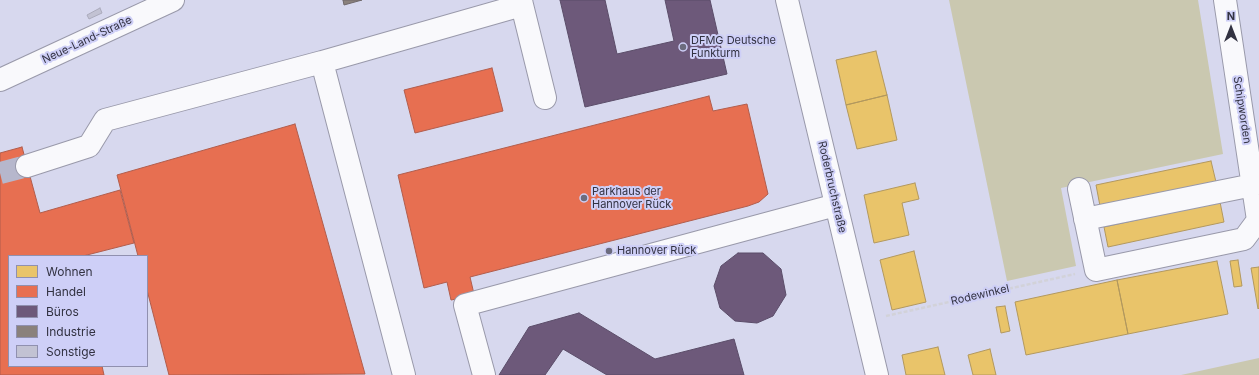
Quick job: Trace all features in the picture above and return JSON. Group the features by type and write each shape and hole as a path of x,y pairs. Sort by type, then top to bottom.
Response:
{"street":[{"name":"Neue-Land-Straße","path":"0,80 174,0"},
{"name":"Roderbruchstraße","path":"787,0 877,375"},
{"name":"Schipworden","path":"1225,0 1259,220"},
{"path":"27,166 90,146 105,120 322,62 521,3 545,98"},
{"path":"322,62 404,375"},
{"path":"1085,219 1253,185"},
{"path":"1079,189 1096,270 1244,239 1259,220"},
{"path":"484,375 465,305 836,205"}],"path":[{"name":"Rodewinkel","path":"864,321 1096,270"}],"shaded area":[{"path":"949,0 1198,0 1223,154 1061,188 1076,266 1007,281"},
{"path":"1259,358 1259,375 1181,375"}],"building: Wohnen":[{"path":"876,51 887,95 846,105 836,60"},
{"path":"887,95 897,140 857,149 846,105"},
{"path":"1211,161 1216,182 1100,206 1096,185"},
{"path":"915,183 919,199 902,203 909,235 874,243 864,195"},
{"path":"1220,202 1224,222 1108,247 1104,227"},
{"path":"914,251 926,302 892,310 880,260"},
{"path":"1238,260 1242,286 1234,287 1230,261"},
{"path":"1217,261 1228,314 1128,334 1117,280"},
{"path":"1259,267 1259,308 1258,309 1251,268"},
{"path":"1117,280 1128,334 1026,355 1015,302"},
{"path":"1005,306 1010,331 1001,333 996,307"},
{"path":"938,347 945,375 906,375 902,355"},
{"path":"990,349 996,375 973,375 968,355"}],"building: Handel":[{"path":"492,68 503,111 415,133 404,90"},
{"name":"Parkhaus der Hannover Rück","path":"709,96 713,111 747,104 768,194 759,202 470,277 474,294 462,298 451,300 447,282 424,288 398,175"},
{"path":"295,124 365,374 169,375 148,294 148,255 138,255 117,175"},
{"path":"22,147 40,213 120,190 134,243 87,255 8,255 8,367 102,367 104,375 0,375 0,153"}],"building: Büros":[{"name":"DFMG Deutsche Funkturm","path":"560,0 605,0 617,54 674,41 665,0 710,0 727,74 585,107"},
{"path":"738,253 763,253 781,269 786,295 773,316 757,323 735,321 720,308 714,286 721,266"},
{"path":"579,313 655,359 734,339 744,375 607,375 563,349 545,375 499,375 529,327"}],"building: Industrie":[{"path":"343,0 362,0 344,5"}],"building: Sonstige":[{"path":"100,8 102,13 89,19 87,15"}],"tunnel":[{"path":"0,173 27,166"}],"place":[{"name":"DFMG Deutsche Funkturm","path":"683,47"},
{"name":"Parkhaus der Hannover Rück","path":"584,198"},
{"name":"Hannover Rück","path":"609,251"}]}
